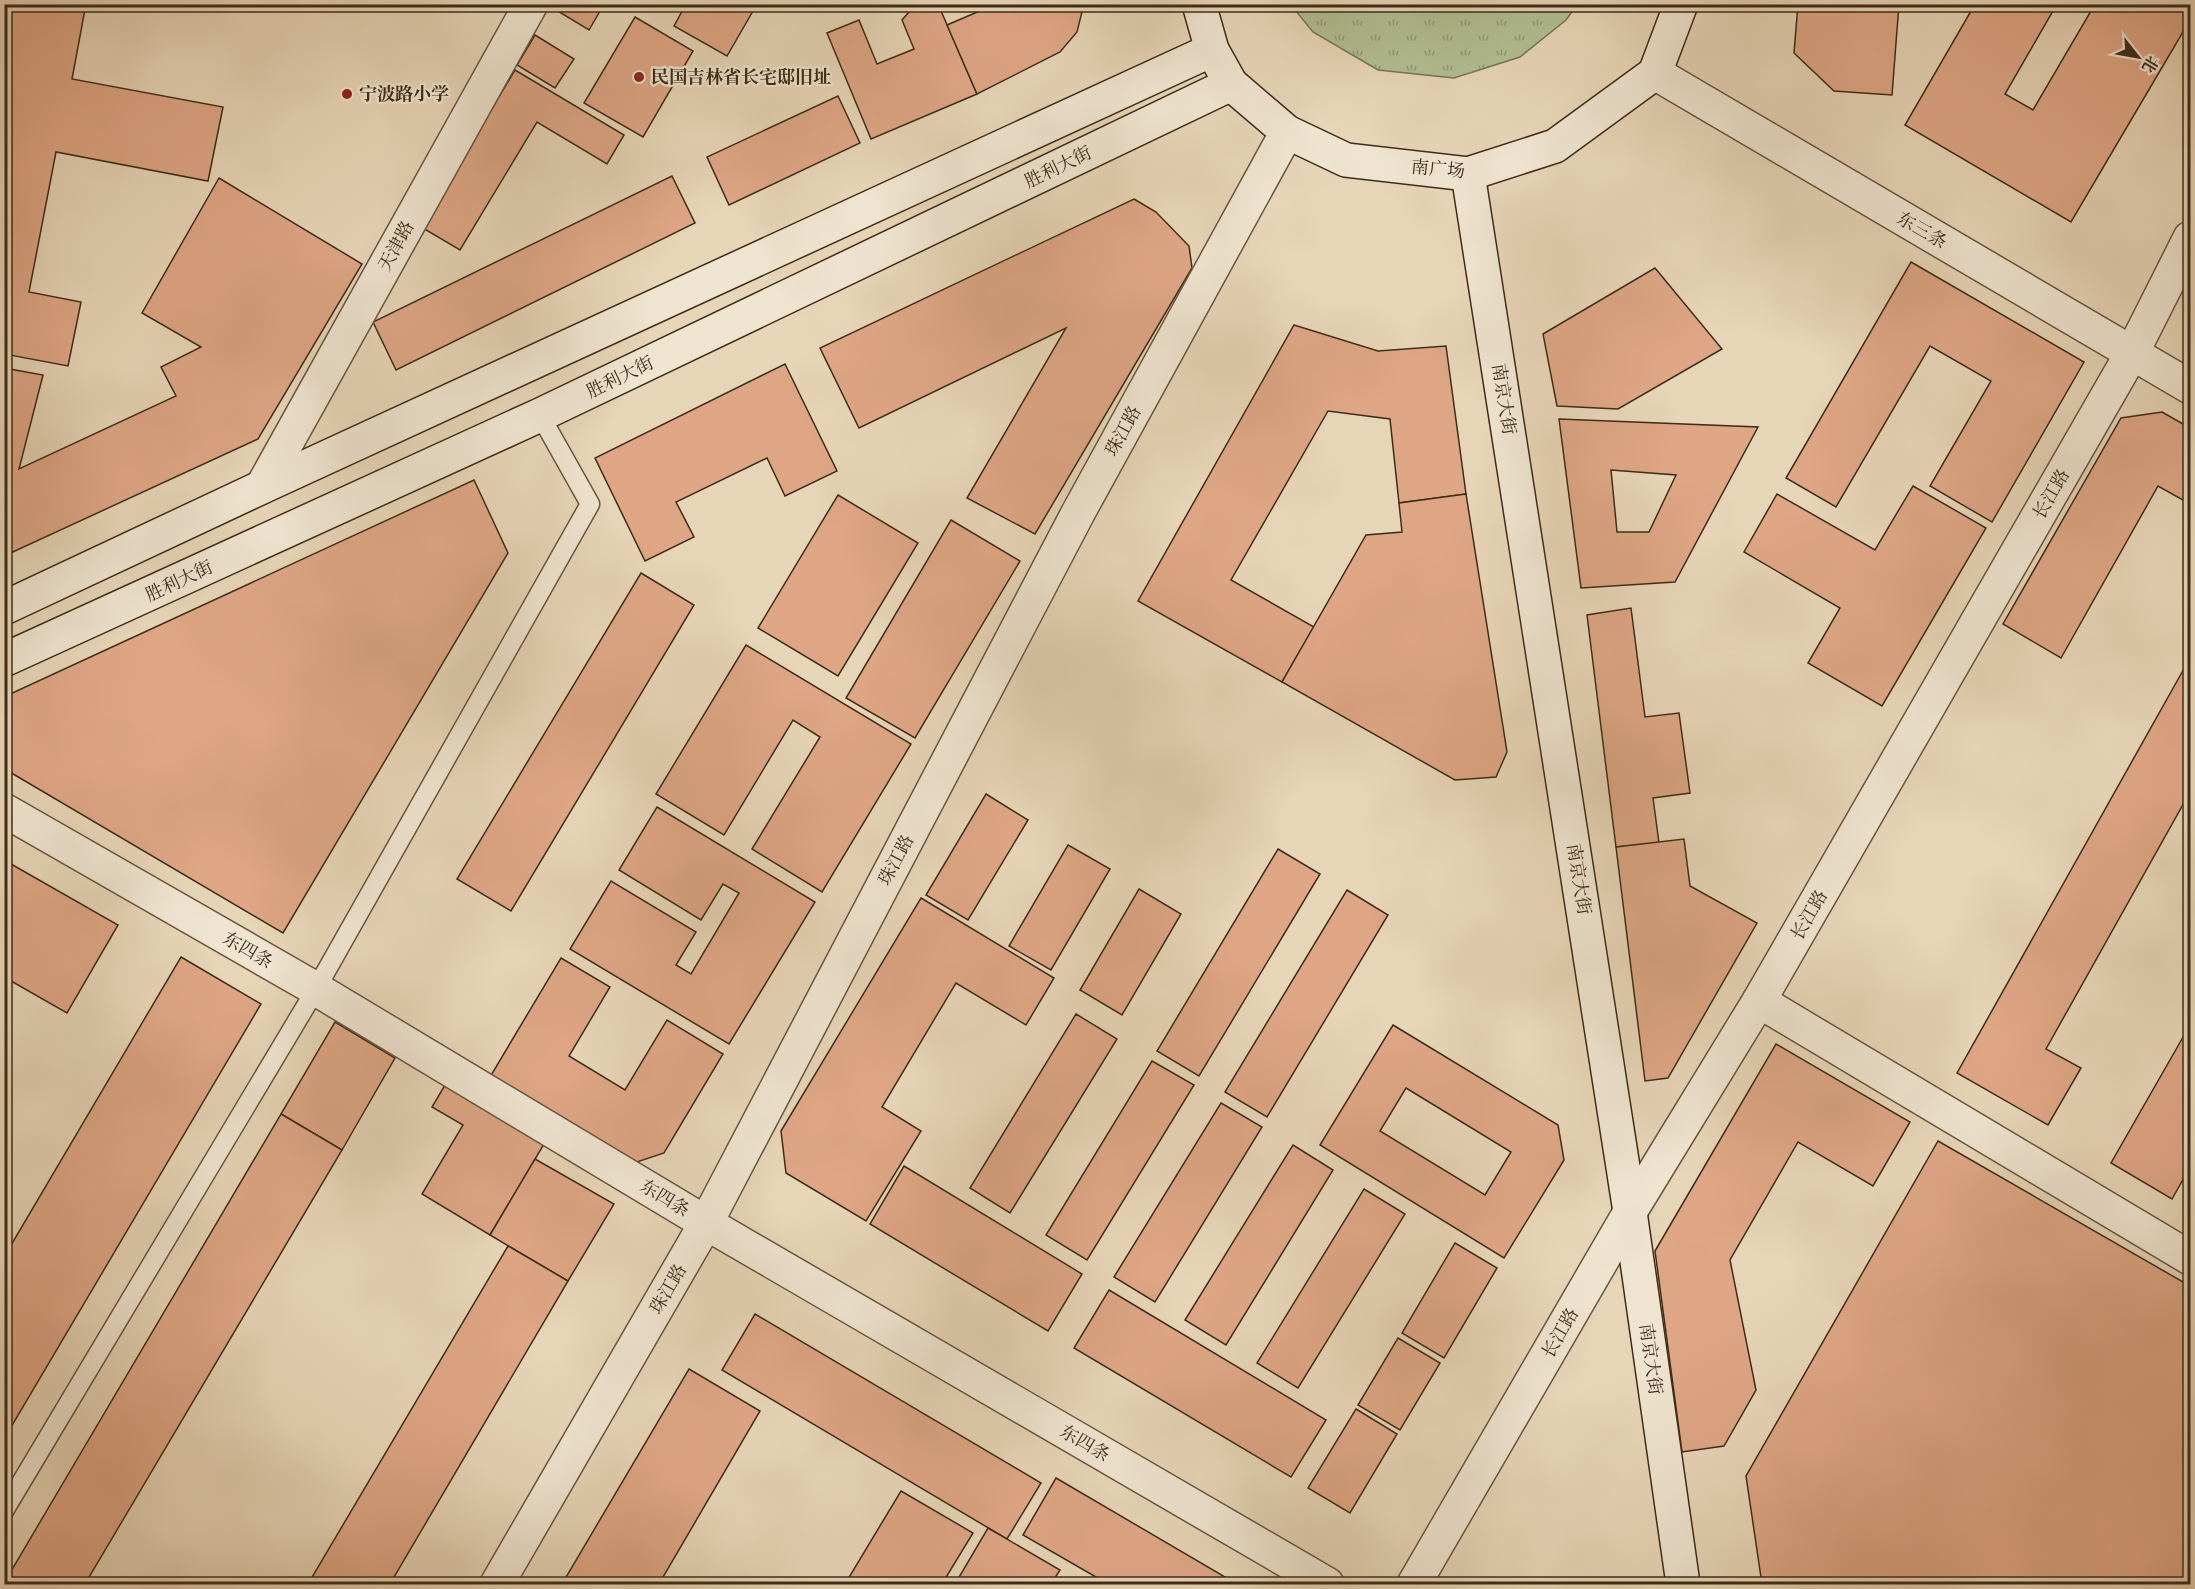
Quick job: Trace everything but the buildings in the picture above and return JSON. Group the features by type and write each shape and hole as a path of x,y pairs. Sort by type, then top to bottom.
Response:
{"street":[{"name":"天津路","path":"262,487 531,4"},
{"name":"南广场","path":"1199,4 1212,50 1231,84 1287,132 1346,160 1468,174 1554,146 1654,73"},
{"path":"1654,73 1681,4"},
{"path":"4,608 1212,50"},
{"name":"东三条","path":"1654,73 2190,387"},
{"name":"胜利大街","path":"4,660 540,416 1231,84"},
{"name":"珠江路","path":"497,1584 706,1223 1078,513 1287,132"},
{"name":"南京大街","path":"1468,174 1630,1212 1683,1584"},
{"name":"长江路","path":"1414,1584 1630,1212 1759,1001 2132,353 2190,238"},
{"name":"东四条","path":"4,810 315,989 706,1223 1327,1584"},
{"path":"1759,1001 2190,1258"}],"lane":[{"path":"4,1511 315,989 590,504 540,416"}],"green space":[{"path":"1291,5 1577,5 1566,20 1520,57 1454,78 1378,70 1313,32"}],"place":[{"name":"民国吉林省长宅邸旧址","path":"639,77"},
{"name":"宁波路小学","path":"347,94"}]}
